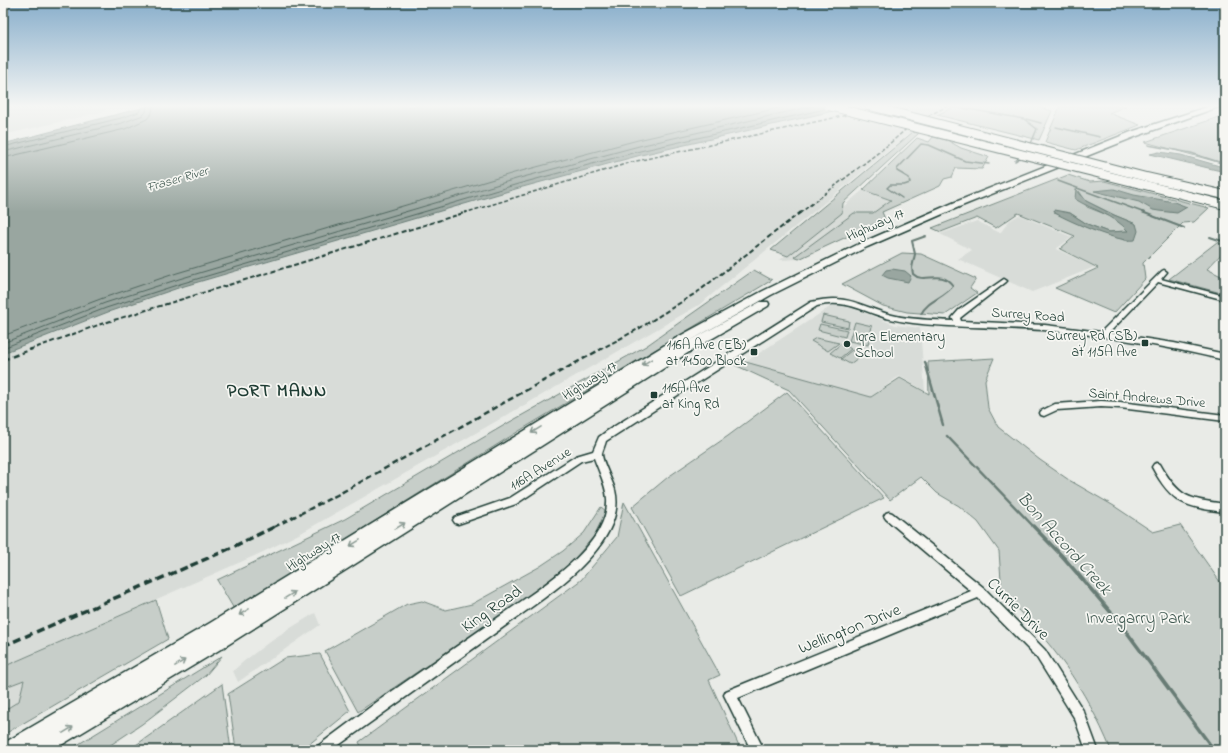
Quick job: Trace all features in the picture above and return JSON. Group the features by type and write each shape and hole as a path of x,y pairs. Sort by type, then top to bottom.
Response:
{"highway":[{"path":"970,141 1225,205"},
{"path":"983,141 1137,180 1225,200"},
{"path":"1007,141 1146,177 1225,195"},
{"path":"1022,141 1225,191"},
{"name":"Highway 17","path":"11,750 216,629 682,340 767,293 864,245 956,205 1116,141"},
{"name":"Highway 17","path":"34,750 223,638 690,346 774,298 872,249 962,209 1130,141"}],"street":[{"path":"1103,334 1158,280 1164,272"},
{"path":"1158,280 1225,298"},
{"path":"958,323 956,318 962,312 1004,281"},
{"name":"Surrey Road","path":"596,454 602,440 610,433 814,304 829,300 851,303 894,318 920,321 1045,327 1103,334 1176,346 1225,357"},
{"name":"Saint Andrews Drive","path":"1044,413 1055,407 1072,405 1115,405 1225,418"},
{"name":"116A Avenue","path":"458,520 513,502 579,458 596,454"},
{"name":"King Road","path":"322,750 538,596 584,557 599,538 610,516 611,487 596,454"},
{"path":"1157,467 1175,494 1193,504 1225,508"},
{"name":"Currie Drive","path":"889,516 980,592 1041,654 1080,716 1092,750"},
{"name":"Wellington Drive","path":"758,750 730,695 980,592"}],"shaded area":[{"path":"702,141 900,141 699,305 301,533 263,552 3,667 3,353 108,312 181,287 519,188 641,155"},
{"path":"863,190 891,200 873,213 799,259 780,260"},
{"path":"1019,215 1072,237 1056,249 1095,267 1032,292 958,259 972,250 940,234 977,221 998,232 1001,232 1009,221"},
{"name":"Iqra Elementary School","path":"837,305 855,309 895,325 920,328 925,391 899,376 871,397 756,367 747,361 830,307"},
{"path":"315,613 320,625 238,682 233,671 243,662 273,639"},
{"path":"24,679 20,702 3,711 3,688"}],"green space":[{"path":"902,141 910,141 843,203 842,213 788,256 771,250"},
{"path":"914,141 949,141 961,148 989,157 982,169 956,168 952,177 944,179 940,186 882,212 885,219 799,259 794,257 854,213 873,213 891,200 863,190"},
{"path":"1045,141 1099,141 1076,150"},
{"path":"1225,141 1225,164 1145,142"},
{"path":"1068,175 1090,182 1104,181 1209,208 1194,222 1183,223 1143,263 1145,279 1114,313 1055,288 1098,268 1060,249 1075,236 1018,213 996,228 977,218 941,232 932,228","holes":["1079,191 1086,201 1136,224 1128,241 1093,230 1055,213 1070,213 1087,224 1108,232 1129,231 1115,218 1087,207"]},
{"path":"1217,242 1225,246 1225,250 1207,269 1225,278 1225,294 1169,279"},
{"path":"902,253 921,254 976,279 970,288 977,293 945,315 907,312 883,306 842,284"},
{"path":"754,270 772,280 519,431 234,609 217,580 345,519 508,423 646,346"},
{"path":"823,315 849,321 848,328 821,322"},
{"path":"855,322 872,326 868,345 849,341"},
{"path":"820,324 847,330 845,337 818,330"},
{"path":"816,338 839,343 828,351 811,341"},
{"path":"842,343 851,349 840,358 830,353"},
{"path":"852,350 862,355 850,364 841,359"},
{"name":"Invergarry Park","path":"994,358 985,380 988,408 998,427 1040,460 1069,480 1114,506 1153,532 1180,525 1225,589 1225,750 1111,750 1090,706 1066,666 1036,629 1002,595 999,551 978,522 959,506 937,493 921,477 890,500 789,390 735,365 742,361 871,397 900,378 929,394 928,362"},
{"path":"787,392 884,498 681,596 632,507 668,477 728,436"},
{"path":"624,502 720,675 709,680 741,750 363,750 359,742 581,580 617,537"},
{"path":"601,507 606,511 594,536 570,564 513,607 358,712 325,651 407,604 422,601 446,610 472,604 539,567 563,551 584,533"},
{"path":"156,600 168,639 3,735 3,711 19,701 24,680 3,688 3,667"},
{"path":"320,654 350,711 302,750 236,750 228,694 285,658"},
{"path":"222,656 206,675 142,724 103,750 69,750"},
{"path":"222,684 231,750 129,750"}],"water":[{"name":"Fraser River","path":"14,141 702,141 641,155 519,188 181,287 108,312 3,353 3,144"},
{"path":"1159,152 1181,155 1223,167 1225,168 1225,172 1150,154"},
{"path":"1076,189 1086,201 1136,224 1138,231 1135,240 1128,240 1107,235 1055,213 1054,210 1070,213 1087,224 1108,232 1128,231 1110,217 1075,199"},
{"path":"1114,189 1134,195 1174,202 1187,207 1177,213 1153,210 1139,202 1094,191"},
{"path":"892,269 905,271 911,276 908,282 888,278 882,275 886,270"}],"waterway":[{"name":"Bon Accord Creek","path":"1030,146 1032,141"},
{"name":"Bon Accord Creek","path":"902,198 887,188 890,185 904,185 910,183 909,178 897,171 897,169 921,144 929,145 965,161 989,164"},
{"path":"1148,145 1191,153 1225,164"},
{"name":"Bon Accord Creek","path":"1015,161 1023,156"},
{"path":"1058,181 1145,213"},
{"path":"1142,212 1184,228"},
{"name":"Bon Accord Creek","path":"921,314 928,305 953,286 943,278 922,278 913,274 912,268 915,254 912,241 926,236"},
{"path":"1210,237 1225,242"},
{"name":"Bon Accord Creek","path":"925,362 943,425"},
{"name":"Bon Accord Creek","path":"947,436 1034,527"},
{"name":"Bon Accord Creek","path":"1033,526 1064,558 1120,623 1214,750"}],"railway":[{"path":"464,213 632,162 727,141"},
{"path":"800,213 892,141"},
{"path":"29,350 101,324 467,212"},
{"path":"599,350 640,328 699,291 801,212"},
{"path":"3,360 32,349"},
{"path":"275,526 337,495 601,349"},
{"path":"3,646 220,553 275,526"}],"place":[{"name":"Surrey Rd (SB) at 115A Ave","path":"1145,343"},
{"name":"Iqra Elementary School","path":"847,344"},
{"name":"116A Ave (EB) at 14500 Block","path":"754,352"},
{"name":"116A Ave at King Rd","path":"654,395"}],"district":[{"name":"PORT MANN","path":"277,390"}]}
